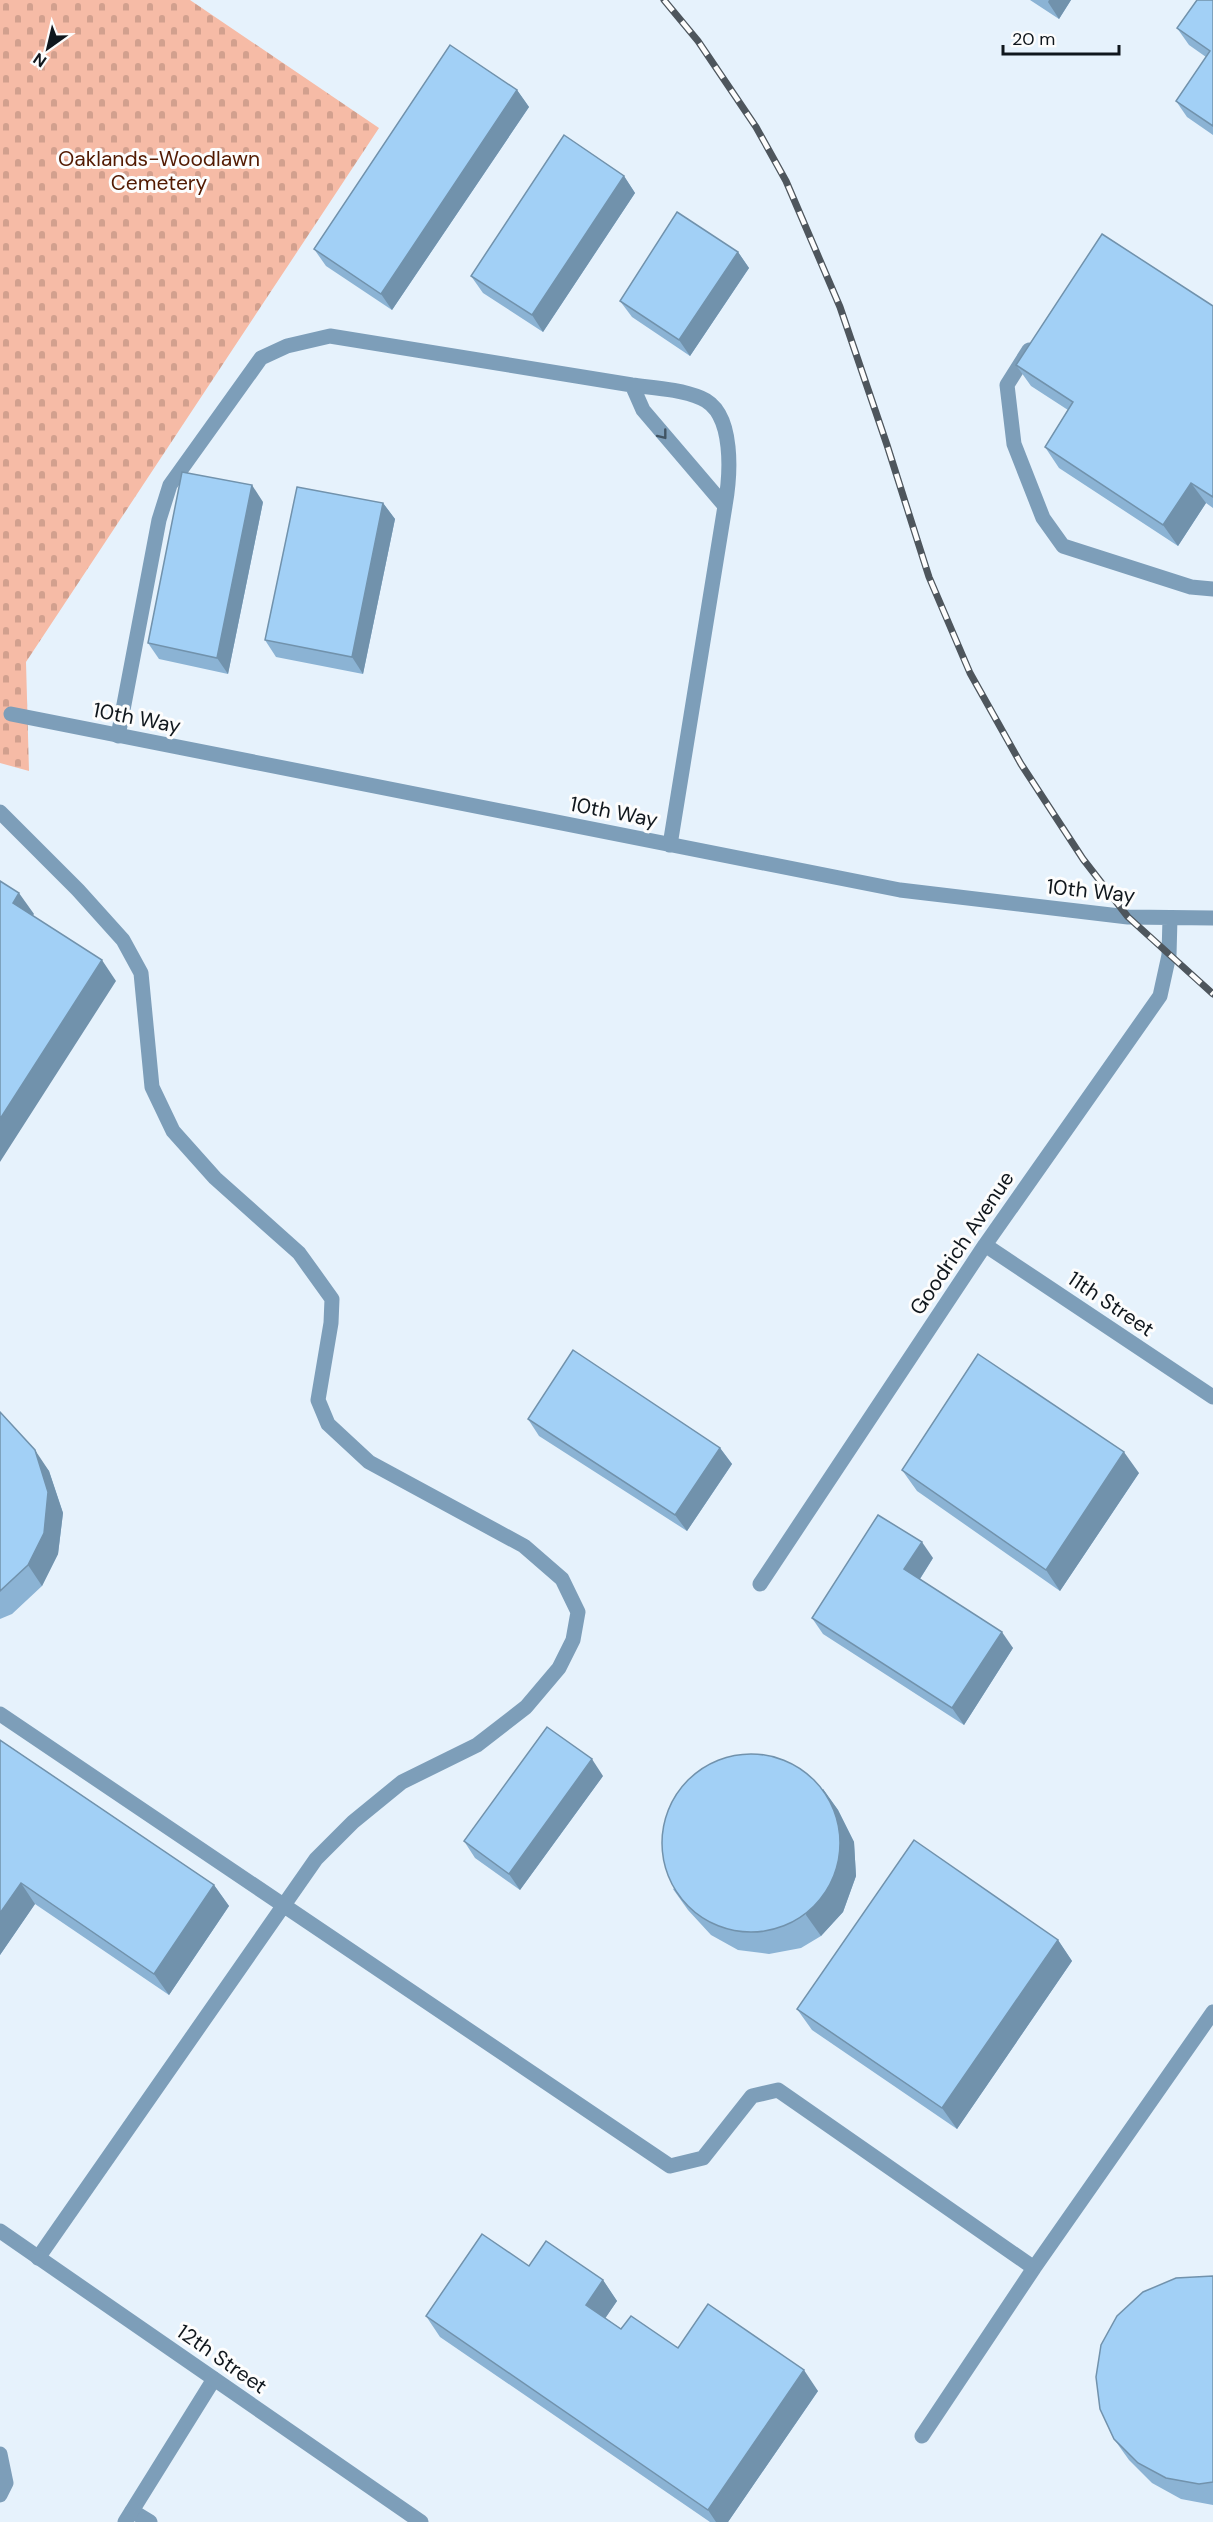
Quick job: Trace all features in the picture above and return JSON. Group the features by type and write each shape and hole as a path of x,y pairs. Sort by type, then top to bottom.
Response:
{"street":[{"path":"118,736 159,520 170,485 261,358 287,346 330,336 669,389 704,399 719,417 730,450 731,471 670,845"},
{"path":"1037,339 1006,385 1014,444 1043,518 1063,546 1191,587 1213,590"},
{"path":"632,385 643,410 725,506"},
{"name":"10th Way","path":"10,714 900,890 1128,917 1213,918"},
{"path":"0,812 78,890 123,940 141,973 152,1087 173,1131 215,1178 299,1252 332,1299 331,1323 318,1400 328,1424 369,1462 524,1546 562,1579 578,1612 573,1640 560,1668 526,1707 477,1745 402,1782 353,1822 316,1859 38,2258"},
{"name":"Goodrich Avenue","path":"760,1584 985,1245 1160,996 1169,955 1170,918"},
{"name":"11th Street","path":"985,1245 1213,1397"},
{"path":"0,1714 670,2166 703,2158 752,2096 778,2090 1034,2268"},
{"path":"922,2436 1034,2268 1213,2012"},
{"name":"12th Street","path":"0,2231 421,2522"},
{"path":"150,2522 128,2516 214,2379"},
{"path":"0,2454 6,2482 0,2495"}],"green space":[{"name":"Oaklands-Woodlawn Cemetery","path":"0,0 190,0 379,128 26,662 29,771 0,763"}],"building":[{"path":"1197,0 1213,0 1213,126 1176,101 1210,51 1177,28"},
{"path":"450,45 517,90 381,294 314,249"},
{"path":"564,135 624,176 532,315 471,276"},
{"path":"677,212 738,252 679,340 620,301"},
{"path":"1102,234 1213,306 1213,497 1191,483 1163,525 1045,447 1073,402 1016,365"},
{"path":"182,472 252,485 217,658 148,643"},
{"path":"297,487 383,503 352,657 265,640"},
{"path":"0,881 19,893 13,903 102,960 0,1119"},
{"path":"573,1350 720,1448 675,1515 528,1419"},
{"path":"978,1354 1124,1452 1046,1570 902,1470"},
{"path":"0,1412 35,1450 48,1492 44,1533 28,1565 0,1591"},
{"path":"878,1515 922,1542 904,1569 1002,1632 952,1708 812,1618"},
{"path":"547,1727 592,1759 509,1874 464,1841"},
{"path":"0,1740 214,1885 154,1974 21,1883 0,1913"},
{"path":"751,1754 768,1755 785,1760 814,1780 834,1809 839,1826 839,1860 834,1877 814,1906 785,1926 768,1931 751,1932 734,1931 717,1926 688,1906 668,1877 663,1860 662,1843 663,1826 668,1809 688,1780 717,1760 734,1755"},
{"path":"914,1840 1058,1940 942,2108 797,2009"},
{"path":"482,2234 529,2266 546,2241 603,2280 586,2305 621,2329 631,2316 678,2348 708,2304 804,2370 708,2510 426,2316"},
{"path":"1213,2276 1213,2482 1199,2484 1166,2478 1138,2463 1114,2439 1100,2409 1096,2377 1101,2345 1117,2316 1143,2292 1176,2278"}],"railway":[{"path":"664,0 698,41 756,127 786,181 840,307 929,577 970,673 1021,764 1083,859 1128,917 1213,994"}]}
